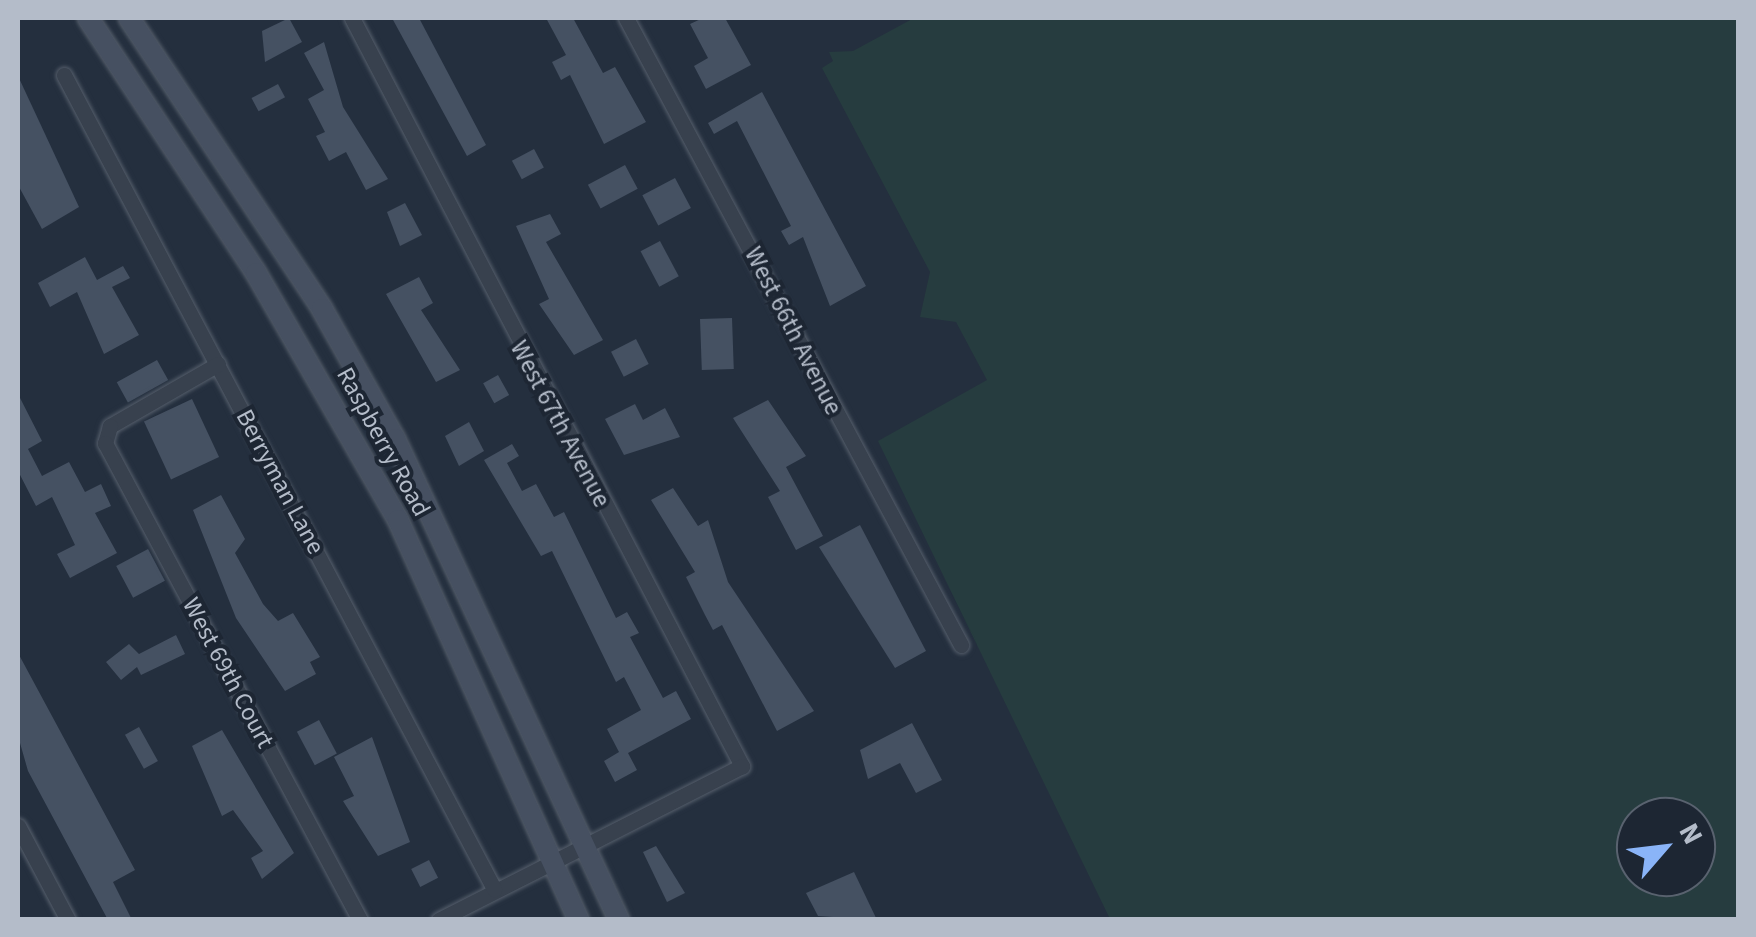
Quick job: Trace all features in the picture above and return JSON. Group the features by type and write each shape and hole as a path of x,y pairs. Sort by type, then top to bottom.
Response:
{"main road":[{"name":"Raspberry Road","path":"88,18 256,273 390,504 579,920"},
{"name":"Raspberry Road","path":"129,18 322,309 395,439 619,920"}],"street":[{"name":"West 67th Avenue","path":"352,18 742,766 587,845"},
{"name":"West 66th Avenue","path":"626,18 961,645"},
{"name":"Berryman Lane","path":"64,75 494,890"},
{"name":"West 69th Court","path":"218,364 110,426 105,442 360,920"},
{"path":"18,826 68,920"},
{"path":"439,920 587,845"}],"green space":[{"path":"914,18 1738,18 1738,919 1110,919 878,441 987,380 956,322 920,317 930,272 822,68 833,61 829,52 853,51"}],"building":[{"path":"289,18 302,42 265,62 262,31"},
{"path":"392,18 419,18 486,145 467,156"},
{"path":"546,18 573,18 603,73 615,67 646,122 604,144 570,75 561,80 552,62 566,55"},
{"path":"703,18 725,18 751,65 706,89 694,66 708,58 690,24"},
{"path":"324,42 343,107 388,179 366,190 346,152 329,161 316,136 325,132 308,99 324,90 304,53"},
{"path":"18,76 79,207 42,229 18,185"},
{"path":"278,84 285,97 259,111 252,98"},
{"path":"762,92 866,286 830,306 803,237 789,245 781,231 791,226 737,121 714,134 708,123"},
{"path":"534,149 544,168 522,179 512,161"},
{"path":"625,165 638,189 601,209 588,185"},
{"path":"675,178 691,208 658,225 642,195"},
{"path":"405,203 422,235 400,246 387,212"},
{"path":"550,214 561,234 546,242 603,340 574,355 539,304 549,299 516,226"},
{"path":"660,241 679,276 659,287 641,251"},
{"path":"85,257 97,280 123,266 130,278 112,287 139,335 104,354 77,292 50,307 38,283"},
{"path":"419,277 433,303 421,310 460,370 436,382 386,294"},
{"path":"732,318 734,369 702,370 700,319"},
{"path":"636,339 649,364 624,377 611,352"},
{"path":"157,360 168,380 128,402 117,382"},
{"path":"498,375 509,395 494,403 483,383"},
{"path":"18,394 42,441 28,449 42,476 69,462 85,492 101,484 111,506 95,513 117,553 70,578 57,554 75,545 52,497 36,506 18,471"},
{"path":"192,399 219,457 171,479 144,421"},
{"path":"768,400 806,456 786,467 823,536 796,550 768,497 780,491 733,418"},
{"path":"635,404 643,420 665,408 680,437 624,455 605,419"},
{"path":"469,422 484,451 459,466 445,436"},
{"path":"512,444 519,456 507,463 522,491 536,484 554,517 564,512 616,618 627,612 639,633 630,637 663,698 676,691 691,719 628,753 637,770 615,782 604,761 619,752 607,729 641,710 624,677 616,682 552,551 541,556 484,460"},
{"path":"673,488 698,526 708,520 728,582 814,711 777,731 722,625 713,630 686,577 695,572 651,500"},
{"path":"221,495 245,539 235,553 263,604 278,621 293,613 320,657 310,662 316,674 285,691 236,618 193,510"},
{"path":"860,525 926,651 895,668 819,547"},
{"path":"148,549 165,581 133,598 116,566"},
{"path":"176,635 185,654 141,675 137,667 121,680 106,662 129,644 139,654"},
{"path":"18,653 135,870 113,882 132,920 108,920 28,771 18,736"},
{"path":"319,720 337,754 315,765 297,732"},
{"path":"912,723 942,780 916,793 900,763 868,779 860,750"},
{"path":"139,727 158,761 144,769 125,735"},
{"path":"222,730 294,853 262,879 251,858 263,851 233,810 222,816 192,746"},
{"path":"372,737 410,842 378,856 343,801 354,796 334,757"},
{"path":"656,846 685,893 667,902 643,852"},
{"path":"429,860 438,878 420,887 411,869"},
{"path":"854,872 877,920 818,916 806,893"}]}
